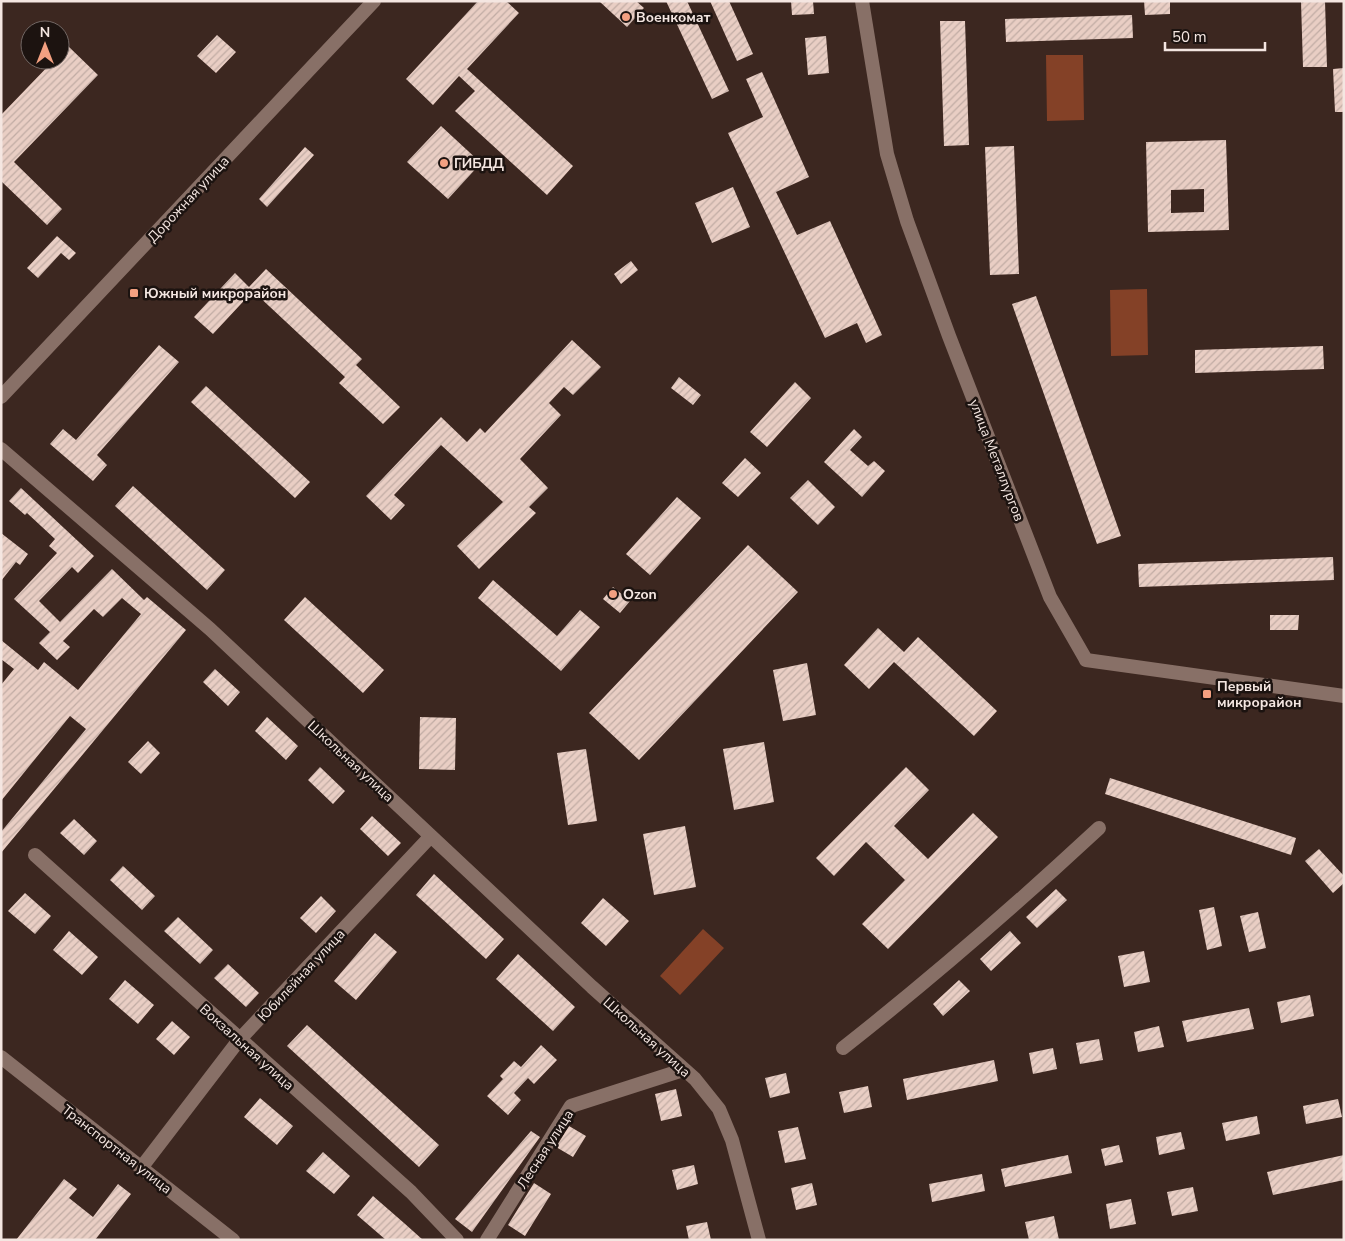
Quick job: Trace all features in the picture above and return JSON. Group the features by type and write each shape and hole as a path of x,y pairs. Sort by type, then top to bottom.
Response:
{"street":[{"name":"Дорожная улица","path":"1,397 374,1"},
{"name":"улица Металлургов","path":"862,1 887,154 907,221 949,336 1050,597 1086,660 1344,696"},
{"name":"Школьная улица","path":"1,449 210,629 683,1070 695,1079 719,1109 732,1140 759,1240"},
{"path":"843,1048 916,990 1011,909 1099,828"},
{"name":"Юбилейная улица","path":"141,1168 239,1040 431,836"},
{"name":"Вокзальная улица","path":"35,855 239,1040 411,1192 457,1240"},
{"name":"Транспортная улица","path":"1,1057 233,1240"},
{"name":"Лесная улица","path":"487,1240 572,1106 683,1070"}],"shaded area":[{"path":"1046,55 1083,55 1084,120 1047,121"},
{"path":"1147,289 1148,355 1111,356 1110,290"},
{"path":"703,929 724,948 680,995 660,976"}],"building":[{"path":"478,1 506,1 519,13 467,69 573,166 547,195 455,111 475,91 459,76 433,105 406,79"},
{"name":"Военкомат","path":"599,1 636,1 644,8 627,27"},
{"path":"666,1 687,1 729,91 712,99"},
{"path":"710,1 729,1 753,54 737,61"},
{"path":"791,1 813,1 814,14 792,15"},
{"path":"1144,1 1170,1 1170,14 1145,15"},
{"path":"1325,1 1327,67 1303,67 1301,2"},
{"path":"1132,15 1133,38 1006,42 1005,19"},
{"path":"940,21 965,21 969,145 944,146"},
{"path":"217,35 236,52 216,73 197,56"},
{"path":"826,36 829,73 808,75 805,38"},
{"path":"70,48 98,75 14,162 62,209 47,225 1,181 1,115 44,70 70,70"},
{"path":"1344,68 1344,112 1335,112 1333,69"},
{"path":"762,72 809,177 776,192 797,235 830,221 882,335 866,343 857,323 825,338 728,133 763,117 746,79"},
{"name":"ГИБДД","path":"441,126 481,163 448,199 407,162"},
{"path":"1226,140 1229,230 1148,232 1146,142","holes":["1204,189 1204,212 1171,213 1171,190"]},
{"path":"1014,146 1019,274 990,275 985,147"},
{"path":"305,147 314,155 267,207 259,199"},
{"path":"733,187 750,227 712,243 695,203"},
{"path":"57,236 76,253 69,260 61,253 38,278 27,268"},
{"path":"631,261 638,270 621,284 614,274"},
{"path":"266,269 362,359 356,365 400,407 383,424 339,383 345,377 253,291 213,334 194,317 235,273 249,287"},
{"path":"1036,296 1121,536 1097,544 1012,304"},
{"path":"572,340 601,367 573,395 564,387 549,403 561,415 520,459 548,488 529,507 536,513 479,569 457,546 503,502 441,445 394,495 405,505 391,520 366,496 441,417 467,442 480,428 485,433"},
{"path":"159,345 179,362 97,455 107,465 93,481 50,444 63,429 76,440"},
{"path":"1323,346 1324,369 1195,373 1195,350"},
{"path":"679,377 701,395 693,405 671,388"},
{"path":"795,382 811,398 767,447 750,432"},
{"path":"206,386 310,482 295,498 191,402"},
{"path":"854,429 862,437 850,450 868,466 874,461 885,471 862,497 824,462"},
{"path":"745,458 761,473 738,497 722,483"},
{"path":"808,480 835,507 818,525 790,498"},
{"path":"133,486 225,570 207,590 115,506"},
{"path":"21,488 94,556 78,573 72,567 39,601 60,622 112,569 144,600 147,597 186,630 1,853 1,832 86,729 70,716 1,801 1,685 14,669 1,659 1,640 38,670 44,662 78,690 141,614 122,598 103,617 94,609 63,641 70,647 57,660 39,643 50,632 14,599 57,553 49,546 55,539 27,513 25,515 9,501"},
{"path":"677,497 701,518 650,575 626,554"},
{"path":"1,533 28,554 20,565 16,562 1,581"},
{"path":"748,545 798,592 639,760 589,713"},
{"path":"1333,557 1334,580 1139,587 1138,564"},
{"path":"493,580 557,636 580,610 600,627 561,671 478,598"},
{"path":"613,587 630,601 620,613 603,599"},
{"path":"305,597 384,670 363,693 284,620"},
{"path":"1270,615 1299,615 1298,630 1270,630"},
{"path":"878,628 904,652 918,637 997,711 974,736 894,662 869,689 844,665"},
{"path":"807,663 816,715 783,721 773,670"},
{"path":"215,669 240,692 228,706 203,682"},
{"path":"267,717 298,746 286,760 255,731"},
{"path":"420,717 456,718 455,770 419,769"},
{"path":"148,741 160,753 141,774 128,762"},
{"path":"764,742 774,802 734,810 723,749"},
{"path":"586,749 597,821 568,825 557,753"},
{"path":"320,767 345,791 333,804 308,780"},
{"path":"906,767 929,790 894,826 928,859 973,813 998,837 888,949 862,924 905,880 866,842 834,876 816,858"},
{"path":"1110,778 1296,838 1291,855 1105,794"},
{"path":"372,816 401,843 388,856 360,829"},
{"path":"74,819 97,841 84,855 60,833"},
{"path":"685,826 696,887 654,895 643,834"},
{"path":"1319,849 1344,876 1344,883 1333,893 1305,861"},
{"path":"123,866 155,896 142,910 110,880"},
{"path":"434,874 504,939 486,959 416,895"},
{"path":"1056,889 1067,900 1037,928 1026,917"},
{"path":"25,893 51,916 35,934 8,911"},
{"path":"321,896 336,911 316,933 300,918"},
{"path":"603,898 629,921 606,946 581,923"},
{"path":"1214,907 1222,946 1207,950 1199,910"},
{"path":"1258,912 1266,948 1249,952 1240,916"},
{"path":"178,917 213,950 200,964 164,931"},
{"path":"69,931 98,957 82,975 53,950"},
{"path":"1010,931 1021,943 991,971 980,959"},
{"path":"375,933 397,952 356,1000 334,981"},
{"path":"1144,951 1150,982 1124,987 1118,956"},
{"path":"518,954 575,1007 553,1031 496,979"},
{"path":"228,964 259,993 246,1007 214,978"},
{"path":"125,980 154,1005 138,1024 109,999"},
{"path":"959,980 970,991 943,1016 933,1004"},
{"path":"1310,995 1314,1016 1281,1023 1277,1002"},
{"path":"1249,1008 1254,1029 1187,1042 1182,1021"},
{"path":"172,1021 190,1037 174,1055 156,1039"},
{"path":"307,1025 439,1145 419,1167 287,1046"},
{"path":"1159,1026 1164,1047 1138,1052 1134,1032"},
{"path":"1099,1039 1103,1060 1080,1064 1076,1043"},
{"path":"541,1045 557,1060 534,1084 528,1078 514,1093 521,1100 508,1115 487,1096 503,1079 500,1076 514,1061 521,1067"},
{"path":"1053,1048 1057,1069 1033,1074 1029,1053"},
{"path":"994,1060 998,1081 907,1100 903,1079"},
{"path":"786,1073 790,1093 770,1098 765,1078"},
{"path":"868,1086 872,1107 844,1113 839,1092"},
{"path":"676,1089 682,1116 661,1121 655,1094"},
{"path":"260,1098 293,1126 277,1145 244,1117"},
{"path":"1338,1099 1342,1117 1306,1124 1303,1106"},
{"path":"1257,1116 1260,1134 1226,1141 1222,1123"},
{"path":"569,1126 586,1136 573,1157 556,1147"},
{"path":"798,1127 806,1159 785,1163 778,1131"},
{"path":"531,1131 540,1137 472,1232 455,1219"},
{"path":"1181,1132 1185,1149 1159,1155 1156,1137"},
{"path":"1119,1145 1123,1162 1105,1166 1101,1149"},
{"path":"323,1152 350,1176 334,1194 306,1171"},
{"path":"1068,1155 1072,1173 1005,1187 1001,1169"},
{"path":"1344,1155 1344,1180 1273,1195 1267,1172"},
{"path":"694,1165 698,1184 677,1190 672,1170"},
{"path":"982,1174 985,1191 932,1202 929,1184"},
{"path":"64,1179 77,1189 69,1198 93,1217 118,1184 131,1194 95,1240 16,1240"},
{"path":"534,1183 551,1194 525,1236 508,1225"},
{"path":"812,1183 817,1205 796,1210 791,1188"},
{"path":"1193,1187 1198,1211 1172,1216 1167,1192"},
{"path":"373,1196 423,1240 386,1240 357,1215"},
{"path":"1131,1199 1136,1224 1110,1229 1106,1204"},
{"path":"1054,1216 1059,1240 1029,1240 1025,1222"},
{"path":"707,1222 711,1240 689,1240 686,1226"}],"place":[{"name":"Военкомат","path":"626,17"},
{"name":"ГИБДД","path":"444,163"},
{"name":"Южный микрорайон","path":"134,293"},
{"name":"Ozon","path":"613,594"},
{"name":"Первый микрорайон","path":"1207,694"}]}
